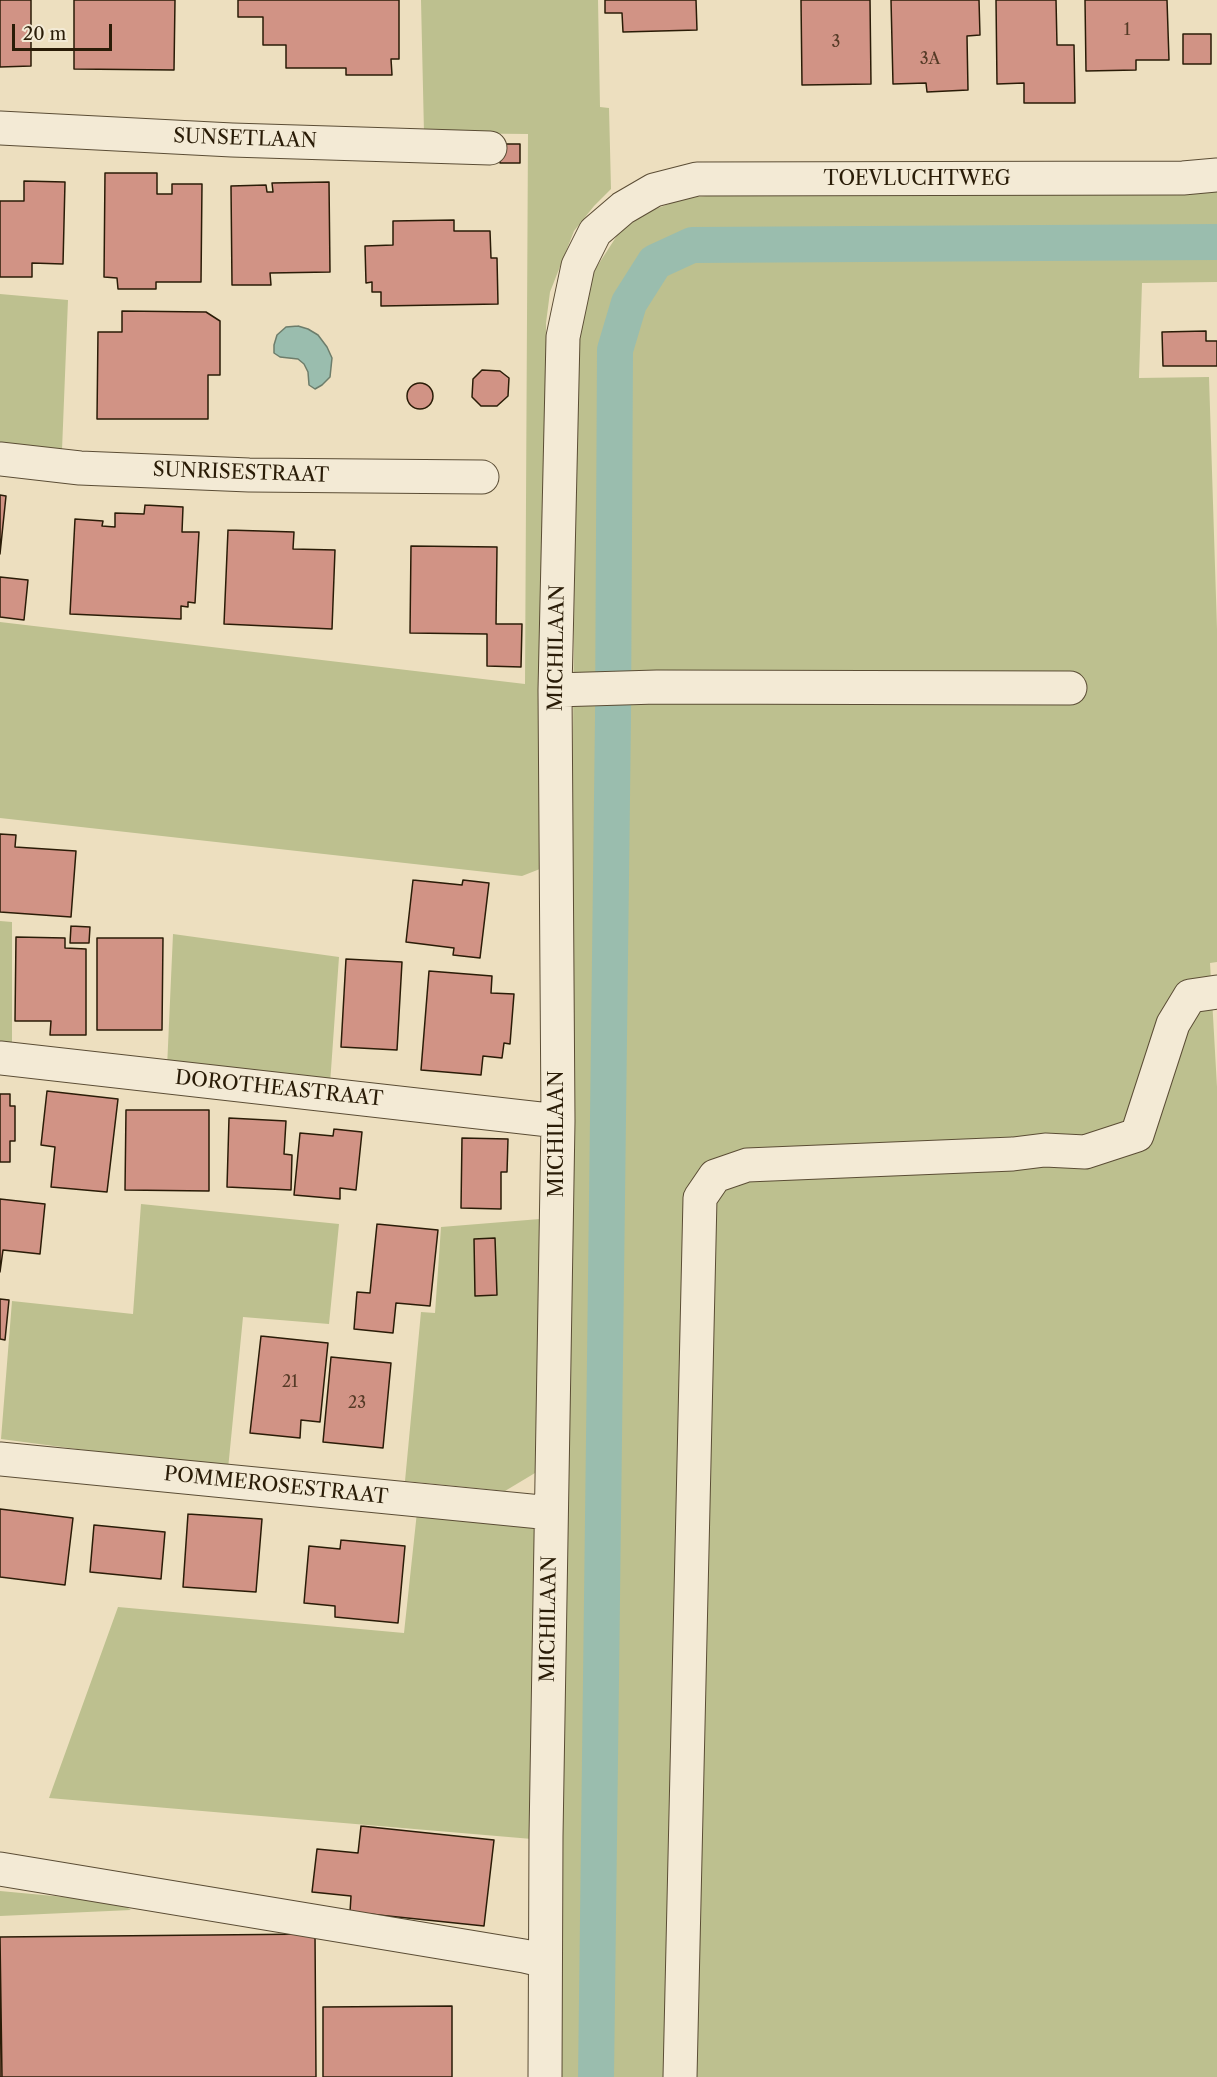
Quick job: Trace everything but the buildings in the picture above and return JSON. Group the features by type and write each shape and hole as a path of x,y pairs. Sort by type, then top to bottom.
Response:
{"street":[{"name":"SUNSETLAAN","path":"0,128 232,140 490,148"},
{"name":"TOEVLUCHTWEG","path":"622,208 654,190 697,179 1183,178 1217,176"},
{"name":"MICHILAAN","path":"545,2077 558,1121 555,690 563,337 578,266 595,232 622,208"},
{"name":"SUNRISESTRAAT","path":"0,459 80,468 249,475 482,477"},
{"path":"555,690 657,687 1070,688"},
{"path":"680,2077 700,1198 715,1176 747,1165 1013,1154 1045,1150 1085,1152 1137,1135 1173,1024 1190,996 1217,992"},
{"name":"DOROTHEASTRAAT","path":"0,1058 558,1121"},
{"name":"POMMEROSESTRAAT","path":"0,1459 551,1513"},
{"path":"0,1869 545,1961"}],"green space":[{"path":"421,0 598,0 600,107 609,108 611,189 574,231 550,292 546,323 545,867 522,876 0,818 0,622 525,684 528,134 424,133"},
{"path":"1217,192 1217,282 1142,283 1139,378 1209,377 1217,629 1217,962 1210,963 1217,1087 1217,2077 560,2077 575,523 579,336 583,299 596,268 620,231 650,211 685,198 739,193"},
{"path":"0,294 68,300 62,450 0,444"},
{"path":"0,921 12,922 12,1049 0,1048"},
{"path":"173,934 339,957 330,1084 167,1068"},
{"path":"141,1204 339,1224 329,1324 243,1317 228,1469 1,1439 12,1301 133,1314"},
{"path":"540,1219 535,1473 505,1491 405,1481 421,1312 435,1313 441,1227"},
{"path":"417,1512 535,1524 532,1839 49,1798 118,1607 404,1633"},
{"path":"0,1891 118,1902 131,1910 0,1916"}],"shaded area":[{"path":"298,326 318,335 332,358 330,377 315,389 309,385 308,372 304,364 298,359 280,357 274,353 277,335 286,327"}],"waterway":[{"path":"596,2077 613,718 615,350 629,303 655,262 692,245 1217,242"}]}
